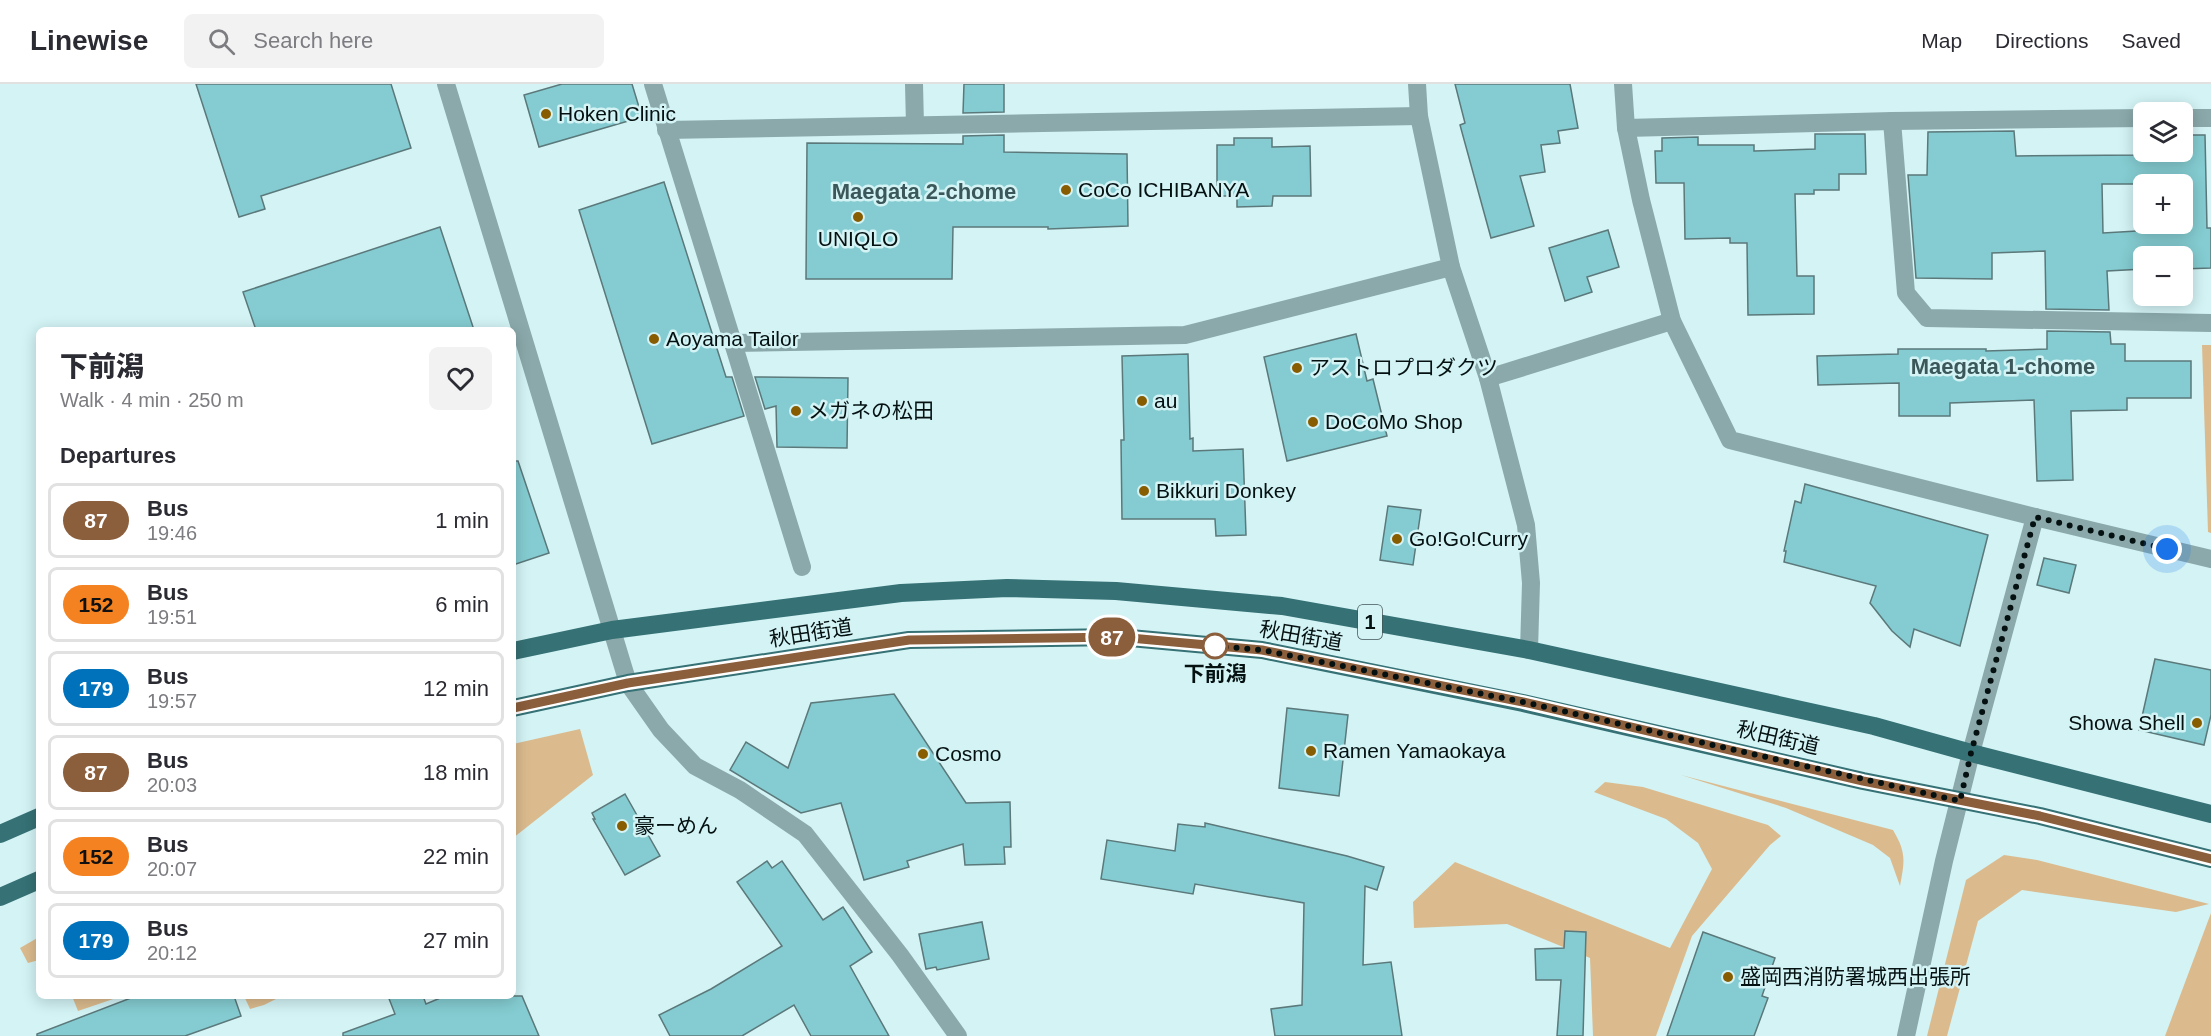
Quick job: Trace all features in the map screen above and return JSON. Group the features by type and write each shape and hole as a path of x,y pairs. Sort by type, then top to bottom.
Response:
{"main road":[{"name":"秋田街道","path":"516,650 612,630 901,593 1007,588 1116,591 1282,606 1529,650 1874,726 2211,814"},
{"name":"秋田街道","path":"516,707 628,683 909,640 1130,638 1262,650 1523,702 1960,801 2040,816 2211,859"},
{"path":"0,834 36,818"},
{"path":"0,897 36,881"}],"street":[{"path":"446,84 628,683 661,730 695,766 740,790 805,834 900,955 958,1036"},
{"path":"653,84 802,567"},
{"path":"914,84 915,125"},
{"path":"1417,84 1419,116 1451,267 1488,378 1526,525 1531,583 1529,650"},
{"path":"1623,84 1626,128 1641,200 1672,321 1730,440 2211,559"},
{"path":"666,130 1419,116"},
{"path":"1626,128 1892,121 2133,118"},
{"path":"2193,118 2211,118"},
{"path":"1892,121 1906,293 1927,318 2211,323"},
{"path":"733,343 1185,335 1451,267"},
{"path":"1488,378 1672,321"},
{"path":"1906,1036 1944,861 2035,517"}],"shaded area":[{"path":"2202,345 2211,345 2211,533 2208,532"},
{"path":"580,729 593,775 516,836 516,743"},
{"path":"1681,775 1893,830 1903,856 1900,886 1890,858 1873,845 1786,808"},
{"path":"1605,782 1643,787 1768,825 1781,836 1770,845 1692,936 1656,1036 1593,1036 1590,958 1507,924 1414,928 1413,902 1455,862 1670,948 1712,869 1698,843 1666,819 1594,792"},
{"path":"2004,855 2037,860 2209,904 2176,912 2022,890 1978,921 1947,1036 1927,1036 1966,880"},
{"path":"2211,913 2211,1036 2165,1036"},
{"path":"36,939 36,961 28,963 20,948"},
{"path":"73,999 113,999 78,1011"},
{"path":"245,999 276,999 264,1005 250,1009"}],"building":[{"path":"196,84 391,84 411,148 261,196 265,209 239,217"},
{"path":"562,84 632,84 642,117 539,147 524,95"},
{"path":"964,84 1004,84 1004,112 963,113"},
{"path":"1455,84 1570,84 1578,128 1558,131 1560,143 1541,145 1545,172 1520,176 1534,226 1491,238 1460,125 1465,123"},
{"path":"2014,131 2016,156 2133,155 2133,162 2193,162 2193,135 2205,135 2207,228 2211,228 2211,268 2193,269 2193,246 2133,246 2133,270 2107,271 2109,310 2046,309 2045,251 1992,253 1992,279 1916,278 1908,175 1927,175 1928,132"},
{"path":"1815,134 1865,134 1866,174 1839,174 1839,190 1814,190 1814,194 1795,194 1797,276 1814,276 1814,314 1748,315 1747,243 1730,243 1730,238 1685,239 1684,183 1656,183 1655,151 1662,151 1662,138 1698,137 1698,145 1754,145 1754,151 1815,149"},
{"path":"1004,135 1004,152 1127,154 1128,226 1048,229 1048,227 953,227 952,279 806,279 807,143 963,144 963,136"},
{"path":"1234,138 1272,138 1272,147 1310,146 1311,196 1273,196 1272,206 1237,207 1237,196 1217,196 1217,145 1234,145"},
{"path":"664,182 726,377 732,377 744,416 652,444 579,210"},
{"path":"440,227 473,327 255,327 243,292"},
{"path":"1608,230 1619,267 1587,277 1592,292 1565,301 1549,248"},
{"path":"2047,331 2110,332 2111,344 2125,344 2125,361 2191,361 2191,398 2127,398 2127,410 2071,411 2073,480 2037,481 2034,400 1950,403 1950,416 1899,416 1899,383 1818,385 1817,356 1898,354 1898,349 1986,349 1986,351 2047,349"},
{"path":"1356,334 1367,381 1373,379 1387,436 1287,461 1264,357"},
{"path":"1188,354 1190,439 1193,438 1193,451 1243,449 1246,535 1216,536 1215,519 1122,519 1121,440 1124,440 1122,356"},
{"path":"755,377 848,378 847,448 777,447 776,406 765,409"},
{"path":"516,461 518,461 549,553 516,564"},
{"path":"1805,484 1988,535 1960,646 1914,629 1910,647 1892,631 1870,603 1876,586 1784,562 1786,551 1784,551 1795,501 1801,503"},
{"path":"1388,506 1421,510 1413,565 1380,560"},
{"path":"2044,558 2076,565 2069,593 2037,585"},
{"path":"2155,659 2211,670 2211,715 2204,745 2139,730"},
{"path":"894,694 966,803 1010,802 1011,847 1004,847 1005,864 965,865 963,844 907,861 909,867 864,880 841,803 801,813 730,770 746,742 788,768 811,703"},
{"path":"1287,708 1348,715 1339,796 1279,788"},
{"path":"625,794 660,856 625,875 593,819 595,819 592,813"},
{"path":"1205,823 1347,856 1384,867 1377,890 1365,886 1363,965 1391,962 1402,1036 1275,1036 1271,1009 1302,1005 1304,903 1195,884 1193,894 1101,879 1107,840 1175,851 1178,824 1205,827"},
{"path":"767,861 772,868 782,861 823,920 843,907 872,952 850,966 889,1036 811,1036 794,1005 742,1036 670,1036 659,1015 711,989 782,946 737,882"},
{"path":"982,922 989,959 937,970 936,967 926,969 919,934"},
{"path":"1565,931 1586,932 1583,1036 1557,1036 1561,980 1536,980 1535,949 1564,948"},
{"name":"盛岡西消防署城西出張所","path":"1703,932 1775,958 1762,996 1768,998 1754,1036 1667,1036"},
{"path":"516,996 522,996 539,1036 343,1036 343,1033 395,1014 389,999 424,999 426,1004 438,999 516,999"},
{"path":"128,999 235,999 241,1016 185,1036 37,1036 37,1034"}],"bus line":[{"name":"87","path":"516,707 628,683 909,640 1119,637 1262,650 1523,702 1863,781 2040,816 2211,859"}],"place":[{"name":"Hoken Clinic","path":"546,114"},
{"name":"CoCo ICHIBANYA","path":"1066,190"},
{"name":"UNIQLO","path":"858,217"},
{"name":"Aoyama Tailor","path":"654,339"},
{"name":"アストロプロダクツ","path":"1297,368"},
{"name":"au","path":"1142,401"},
{"name":"メガネの松田","path":"796,411"},
{"name":"DoCoMo Shop","path":"1313,422"},
{"name":"Bikkuri Donkey","path":"1144,491"},
{"name":"Go!Go!Curry","path":"1397,539"},
{"name":"下前潟","path":"1215,646"},
{"name":"Showa Shell","path":"2197,723"},
{"name":"Ramen Yamaokaya","path":"1311,751"},
{"name":"Cosmo","path":"923,754"},
{"name":"豪ーめん","path":"622,826"},
{"name":"盛岡西消防署城西出張所","path":"1728,977"}],"district":[{"name":"Maegata 2-chome","path":"924,191"},
{"name":"Maegata 1-chome","path":"2003,366"}],"route":[{"path":"1215,646 1262,650 1523,702 1840,776 1960,801 2035,517 2167,549"}]}
